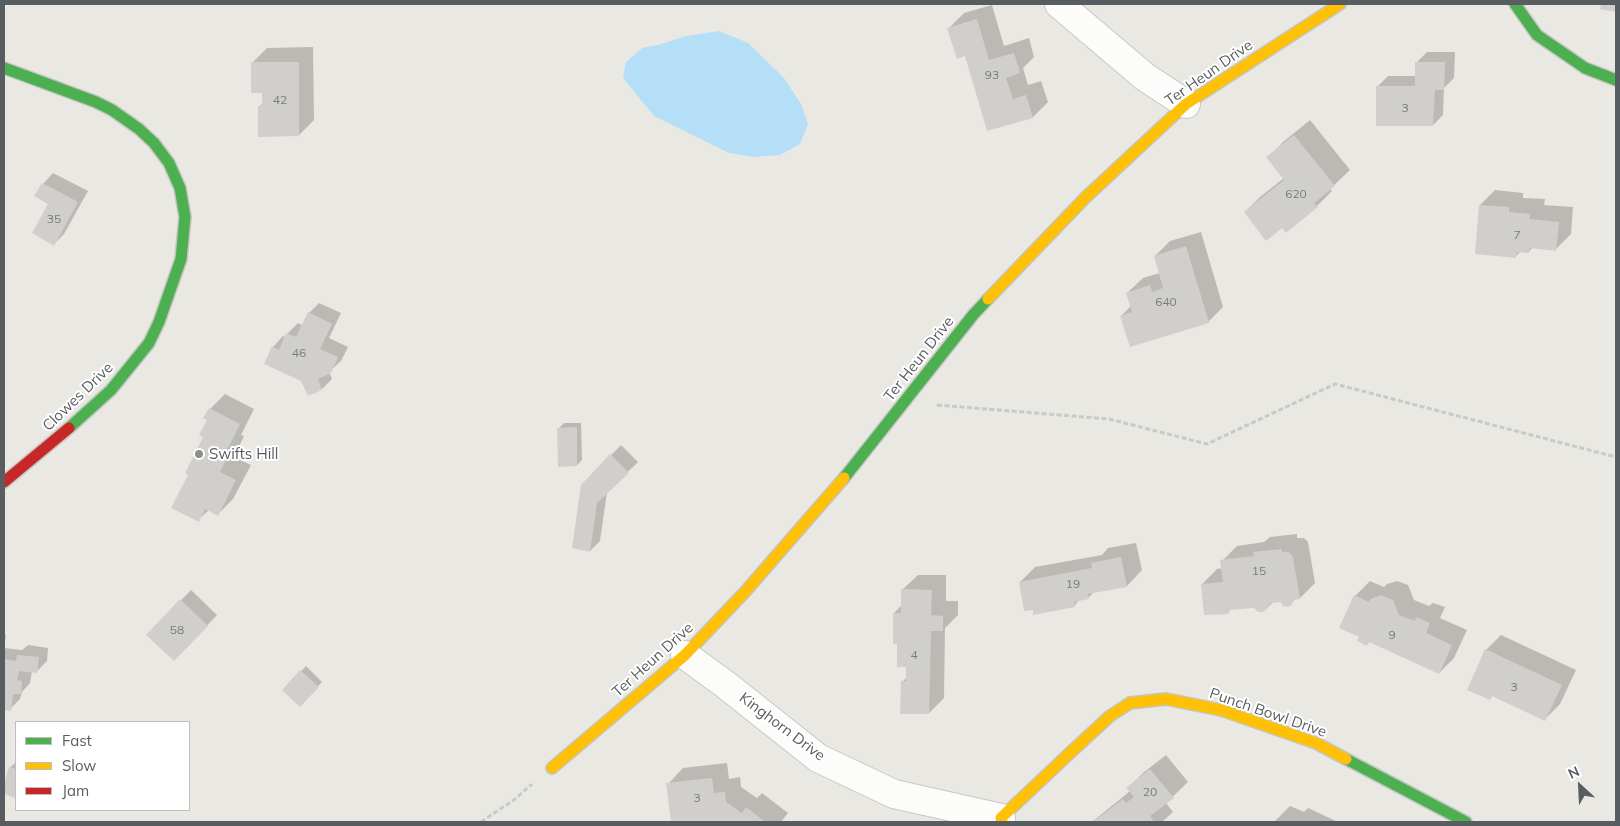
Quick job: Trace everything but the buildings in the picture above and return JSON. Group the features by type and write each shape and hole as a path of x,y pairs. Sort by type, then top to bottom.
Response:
{"street":[{"path":"1059,4 1145,77 1186,104"},
{"name":"Ter Heun Drive","path":"552,768 685,655 744,594 834,490 973,315 1085,198 1186,104 1340,4"},
{"path":"1515,4 1536,35 1585,68 1616,80"},
{"name":"Clowes Drive","path":"4,68 96,102 112,110 138,129 154,143 169,163 180,188 184,217 181,259 159,322 148,343 111,390 86,414 4,482"},
{"name":"Kinghorn Drive","path":"685,655 818,758 894,794 1002,820"},
{"name":"Punch Bowl Drive","path":"1002,820 1072,750 1110,716 1130,703 1166,699 1221,710 1316,742 1466,822"}],"path":[{"path":"904,402 1109,419 1207,444 1335,384 1616,458"},
{"path":"481,822 515,799 552,768"}],"water":[{"path":"719,31 748,43 784,78 801,104 808,124 800,144 780,155 754,157 729,153 654,116 623,78 626,62 642,48 686,36"}],"traffic: fast":[{"path":"1515,4 1537,35 1585,68 1616,80"},
{"path":"4,68 96,102 112,110 139,129 154,143 169,163 180,188 185,217 181,259 159,322 149,343 111,390 69,428"},
{"path":"844,478 973,315 988,299"},
{"path":"1346,759 1466,822"}],"traffic: slow":[{"path":"988,299 1085,198 1186,104 1340,4"},
{"path":"552,768 685,655 744,593 844,478"},
{"path":"1002,822 1001,818 1072,751 1110,716 1130,703 1166,699 1221,710 1316,743 1346,759"}],"traffic: jam":[{"path":"4,482 69,428"}],"place":[{"name":"Swifts Hill","path":"199,454"}]}
